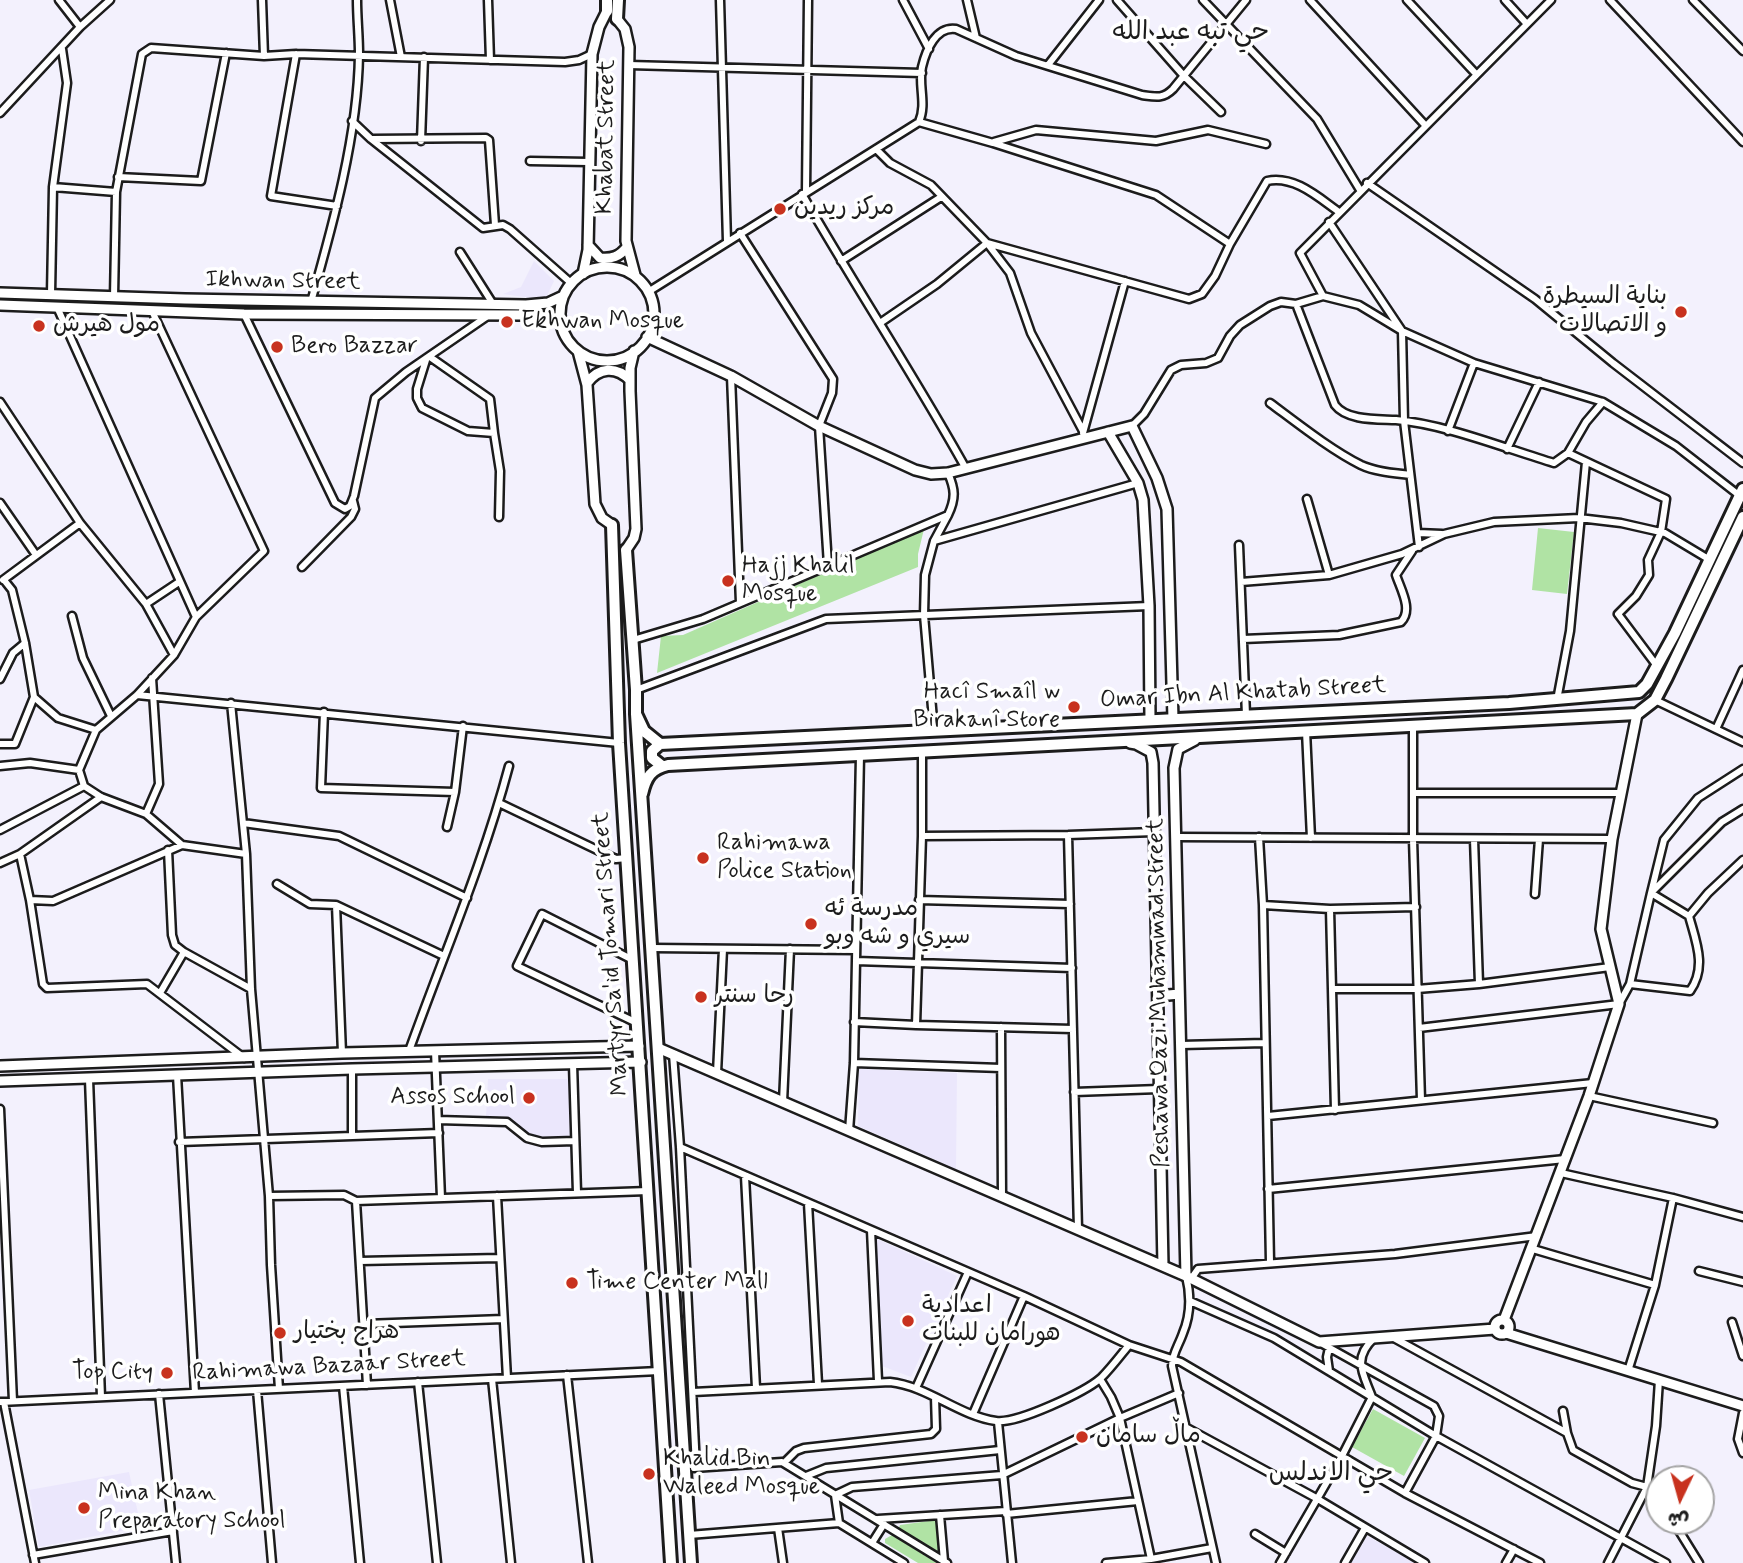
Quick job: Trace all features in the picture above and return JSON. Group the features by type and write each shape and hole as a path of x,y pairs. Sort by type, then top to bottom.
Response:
{"main road":[{"name":"Khabat Street","path":"618,0 617,19 627,34 629,65 626,247 635,276"},
{"name":"Khabat Street","path":"583,274 588,244 592,54 607,5"},
{"path":"588,244 600,258 610,259 619,256 626,247"},
{"path":"612,267 635,276 648,292 654,310 653,319 648,337 635,351 612,360 589,357 578,351 567,338 561,323 563,296 583,274 595,268 612,267"},
{"name":"Ikhwan Street","path":"0,293 493,304 542,304 563,296"},
{"path":"185,299 185,312"},
{"path":"542,304 548,311 545,317"},
{"name":"Ikhwan Street","path":"0,305 244,314 490,314 545,317 561,323"},
{"path":"648,337 731,376 819,426 915,470 931,474 948,473 1082,435 1132,426 1157,478 1167,509 1173,719"},
{"name":"Martyr Sa'id Tomari Street","path":"578,351 587,383 595,504 602,518 612,524 619,743 671,1563"},
{"name":"Martyr Sa'id Tomari Street","path":"635,351 630,380 636,524 634,538 626,550 690,1468 691,1563"},
{"path":"587,383 592,376 608,369 616,370 630,380"},
{"path":"1108,432 1139,483 1143,500 1149,606 1150,720"},
{"name":"Omar Ibn Al Khatab Street","path":"660,744 1557,700 1639,692 1657,667 1711,560 1741,492"},
{"path":"1504,1320 1590,1096 1619,1004 1601,929 1612,839 1637,714 1655,700 1742,521"},
{"path":"1455,705 1456,724"},
{"path":"1364,709 1366,728"},
{"path":"636,714 644,732 660,744 652,751 652,758 662,766 647,778 642,794"},
{"name":"Omar Ibn Al Khatab Street","path":"662,766 1637,714"},
{"path":"1000,727 1001,748"},
{"name":"Peshawa Qazi Muhammad Street","path":"1189,1278 1179,995 1175,754 1187,743 1214,736"},
{"path":"770,739 772,760"},
{"name":"Peshawa Qazi Muhammad Street","path":"1118,741 1136,744 1151,752 1153,763 1163,1266"},
{"path":"630,910 635,916 644,919 650,909"},
{"path":"632,937 643,928 648,930 652,943"},
{"path":"1158,996 1179,995"},
{"path":"0,1066 342,1053 639,1046"},
{"path":"624,1047 626,1063"},
{"path":"659,1048 1163,1266 1319,1342 1494,1329 1500,1334 1506,1333 1743,1406"},
{"path":"0,1081 641,1062"},
{"path":"1494,1329 1497,1322 1504,1320"},
{"path":"1504,1320 1508,1325 1506,1333"}],"street":[{"path":"59,0 80,27"},
{"path":"0,113 80,27 110,0"},
{"path":"262,0 264,56"},
{"path":"311,302 337,206 352,121 359,56 357,0"},
{"path":"390,0 401,57"},
{"path":"488,0 490,60"},
{"path":"720,0 727,241"},
{"path":"808,0 804,193 841,261 923,391 965,467"},
{"path":"903,0 929,49"},
{"path":"967,0 976,38"},
{"path":"1048,65 1099,0"},
{"path":"1117,0 1184,76 1221,112"},
{"path":"1203,0 1317,119 1360,190"},
{"path":"648,292 919,122 923,114 922,73 929,49 939,32 948,28 1016,56 1142,95 1160,98 1166,96 1184,76 1246,0"},
{"path":"1310,0 1424,125"},
{"path":"1407,0 1476,74"},
{"path":"1505,0 1526,23"},
{"path":"1323,296 1300,253 1424,125 1551,0"},
{"path":"1609,0 1743,142"},
{"path":"1693,0 1743,51"},
{"path":"114,297 116,192 142,54 145,50 151,48 264,56 296,54 572,62 592,54"},
{"path":"51,294 53,187 67,83 62,49"},
{"path":"118,177 201,181 226,53"},
{"path":"296,54 271,195 337,206"},
{"path":"421,141 424,57"},
{"path":"629,65 922,73"},
{"path":"352,121 483,228 503,225 510,229 572,283"},
{"path":"919,122 1156,195 1230,244"},
{"path":"993,143 1035,130 1156,141 1208,130 1266,144"},
{"path":"371,139 489,140 495,225"},
{"path":"876,149 890,163 931,185 987,243 1010,273 1031,333 1082,435"},
{"path":"530,161 589,162"},
{"path":"987,243 1189,299 1202,294 1209,285 1267,181 1290,181 1339,212"},
{"path":"1367,183 1535,299 1743,463"},
{"path":"53,187 116,192"},
{"path":"841,261 941,197"},
{"path":"1329,222 1402,331 1404,421 1418,533 1416,549 1396,575"},
{"path":"740,233 833,379 832,393 819,426 828,565"},
{"path":"880,323 937,284 987,243"},
{"path":"460,252 493,304"},
{"path":"1082,435 1125,281"},
{"path":"1132,426 1144,414 1171,370 1181,365 1218,358 1230,336 1250,317 1270,306 1281,302 1296,304 1323,296 1359,305 1402,331 1474,363 1603,402 1676,446 1741,492"},
{"path":"1296,304 1335,405 1340,411 1363,418 1404,421 1448,431 1555,464 1569,453 1586,422 1603,402"},
{"path":"57,307 196,617"},
{"path":"152,311 264,551 196,617 174,655 137,695 96,730 79,770 84,786 101,797 146,814 182,845"},
{"path":"244,314 334,503 345,509 353,501 375,398 406,372 490,314"},
{"path":"428,358 417,389 417,398 422,408 468,431 494,433"},
{"path":"428,358 490,400 500,471 499,517"},
{"path":"1448,431 1474,363"},
{"path":"731,376 740,603"},
{"path":"1507,449 1539,382"},
{"path":"0,401 80,523 146,604 174,655"},
{"path":"1270,403 1297,424 1361,465 1410,475"},
{"path":"1569,453 1666,499 1661,532 1648,561 1649,575 1636,596 1618,614 1657,667"},
{"path":"1557,700 1570,631 1586,462"},
{"path":"934,731 924,615 925,575 934,541 954,501 955,488 948,473"},
{"path":"934,541 1139,483"},
{"path":"1307,499 1329,576"},
{"path":"302,568 351,517 355,509 353,501"},
{"path":"0,503 36,555"},
{"path":"633,640 693,622 948,515"},
{"path":"1241,582 1329,576 1416,549 1444,534 1494,522 1579,518 1621,523 1661,532 1711,560"},
{"path":"0,744 15,744 34,697 12,590 2,580 80,523"},
{"path":"1418,533 1444,534"},
{"path":"1239,545 1246,715"},
{"path":"1243,639 1339,635 1401,622 1408,610 1390,558"},
{"path":"146,604 179,582"},
{"path":"636,690 826,619 1149,606"},
{"path":"72,616 83,658 111,716"},
{"path":"0,679 13,653 25,643"},
{"path":"1716,729 1743,670"},
{"path":"146,814 159,784 152,678"},
{"path":"137,695 619,743"},
{"path":"34,697 58,718 96,730"},
{"path":"1655,700 1743,742"},
{"path":"231,704 246,855 251,989 269,1196 279,1389"},
{"path":"324,712 321,788 455,792"},
{"path":"447,827 455,792 463,726"},
{"path":"1413,726 1413,839 1421,1100"},
{"path":"1306,732 1311,838"},
{"path":"916,1024 922,752"},
{"path":"849,1131 860,755"},
{"path":"0,766 30,763 79,770"},
{"path":"409,1051 467,898 509,766"},
{"path":"1419,1028 1619,1004 1630,984 1664,840 1698,798 1743,769"},
{"path":"0,830 84,786"},
{"path":"1414,793 1621,793"},
{"path":"0,863 20,854 101,797"},
{"path":"499,803 616,859 627,858"},
{"path":"1651,893 1723,822 1743,809"},
{"path":"243,823 339,836 467,898"},
{"path":"922,836 1154,832"},
{"path":"1069,835 1077,1229"},
{"path":"1176,837 1612,839"},
{"path":"1259,837 1263,905 1270,1262"},
{"path":"1474,839 1479,984"},
{"path":"1535,894 1539,839"},
{"path":"30,900 53,901 182,845 246,855"},
{"path":"168,850 172,935 175,945 184,953 251,989"},
{"path":"20,854 43,984 47,988 147,984 244,1058"},
{"path":"1689,916 1708,893 1743,860"},
{"path":"277,884 310,904 336,905 444,956"},
{"path":"1630,984 1690,991 1699,977 1699,957 1689,916 1651,893"},
{"path":"919,900 1070,904"},
{"path":"336,905 342,1053"},
{"path":"1263,905 1330,909 1416,907"},
{"path":"1330,909 1335,1110"},
{"path":"634,960 542,914 517,966 638,1023"},
{"path":"652,943 723,949 856,950"},
{"path":"717,1073 723,949"},
{"path":"783,1102 790,949"},
{"path":"160,993 184,953"},
{"path":"856,961 1072,968"},
{"path":"1332,989 1417,989 1610,967"},
{"path":"854,1022 1073,1029"},
{"path":"1001,1027 1002,1196"},
{"path":"1181,1045 1265,1042"},
{"path":"435,1051 441,1198"},
{"path":"673,1054 693,1392 690,1468 784,1463 946,1562"},
{"path":"853,1063 1001,1068"},
{"path":"573,1064 577,1193"},
{"path":"352,1069 352,1136"},
{"path":"177,1076 195,1393"},
{"path":"89,1079 100,1397"},
{"path":"1268,1116 1593,1083"},
{"path":"1074,1092 1159,1089"},
{"path":"1590,1096 1713,1123"},
{"path":"0,1109 13,1401"},
{"path":"438,1120 507,1122 527,1138 534,1140 575,1141"},
{"path":"179,1142 439,1133"},
{"path":"680,1147 1024,1296 1129,1345 1172,1359 1405,1493 1540,1563"},
{"path":"1268,1189 1565,1159"},
{"path":"1561,1174 1673,1198 1743,1217"},
{"path":"745,1176 756,1388"},
{"path":"269,1196 344,1195 356,1201 648,1191"},
{"path":"497,1196 508,1378"},
{"path":"1628,1371 1656,1285 1673,1198"},
{"path":"356,1201 367,1385"},
{"path":"808,1203 818,1384"},
{"path":"871,1230 878,1381"},
{"path":"1216,1563 1172,1359 1188,1318 1189,1278 1198,1269 1395,1254 1537,1236"},
{"path":"1533,1249 1656,1285"},
{"path":"360,1261 499,1258"},
{"path":"1699,1271 1743,1282"},
{"path":"916,1388 968,1272"},
{"path":"973,1414 1024,1296"},
{"path":"1190,1301 1274,1338 1436,1436 1666,1563"},
{"path":"365,1324 503,1319"},
{"path":"1731,1322 1743,1356"},
{"path":"1392,1337 1567,1433"},
{"path":"1280,1563 1342,1456 1372,1397 1361,1366 1363,1351 1374,1338"},
{"path":"1319,1342 1434,1406 1439,1416 1436,1436 1405,1493"},
{"path":"693,1392 896,1382 998,1422 1062,1401 1100,1379 1129,1345"},
{"path":"1329,1348 1329,1371"},
{"name":"Rahimawa Bazaar Street","path":"2,1402 660,1371"},
{"path":"567,1375 588,1563"},
{"path":"492,1378 511,1563"},
{"path":"1100,1379 1120,1418 1151,1559"},
{"path":"1650,1465 1659,1380"},
{"path":"418,1382 436,1563"},
{"path":"343,1386 360,1563"},
{"path":"257,1390 272,1563"},
{"path":"835,1495 852,1487 1002,1475 1120,1418 1179,1393"},
{"path":"159,1394 176,1563"},
{"path":"784,1463 796,1451 804,1448 931,1434 936,1429 935,1397"},
{"path":"2,1402 35,1563"},
{"path":"1563,1411 1573,1450 1632,1483 1645,1486"},
{"path":"1743,1413 1738,1439 1743,1453"},
{"path":"998,1422 1012,1563"},
{"path":"1186,1428 1316,1499 1425,1563"},
{"path":"806,1476 826,1468 1000,1450"},
{"path":"1608,1563 1645,1491"},
{"path":"835,1495 839,1523"},
{"path":"877,1519 1006,1513 1138,1501"},
{"path":"940,1515 946,1562"},
{"path":"689,1535 839,1523 904,1563"},
{"path":"872,1543 884,1524"},
{"path":"778,1528 783,1563"},
{"path":"1345,1563 1365,1528"},
{"path":"33,1555 173,1531"},
{"path":"1255,1534 1286,1553"},
{"path":"1682,1535 1699,1563"},
{"path":"1105,1563 1151,1559 1212,1548"},
{"path":"1506,1563 1514,1549"}],"shaded area":[{"path":"534,261 554,281 545,300 503,294 521,287"},
{"path":"859,1069 957,1073 956,1169 858,1126"},
{"name":"Assos School","path":"488,1079 569,1079 572,1139 541,1139 530,1135 509,1117 486,1116"},
{"name":"اعدادية هورامان للبنات","path":"877,1239 957,1276 911,1377 882,1366"},
{"name":"Mina Khan Preparatory School","path":"129,1472 141,1527 39,1547 29,1490"},
{"path":"1367,1536 1416,1563 1351,1563"}],"green space":[{"path":"1538,528 1574,532 1567,594 1532,590"},
{"path":"924,529 918,567 657,673 661,636 683,635"},
{"path":"1373,1409 1425,1438 1404,1476 1352,1447"},
{"path":"936,1520 940,1553 937,1555 898,1530 900,1525"},
{"path":"892,1535 937,1563 918,1563 885,1543 885,1539"}],"place":[{"name":"مركز ريدين","path":"780,209"},
{"name":"بناية السيطرة و الاتصالات","path":"1681,312"},
{"name":"Ekhwan Mosque","path":"507,322"},
{"name":"مول هيرش","path":"39,326"},
{"name":"Bero Bazzar","path":"277,347"},
{"name":"Hajj Khalil Mosque","path":"728,581"},
{"name":"Hacî Smaîl w Birakanî Store","path":"1074,707"},
{"name":"Rahimawa Police Station","path":"703,858"},
{"name":"مدرسة ئه سيري و شه وبو","path":"811,924"},
{"name":"رحا سنتر","path":"701,997"},
{"name":"Assos School","path":"529,1098"},
{"name":"Time Center Mall","path":"572,1283"},
{"name":"اعدادية هورامان للبنات","path":"908,1321"},
{"name":"هراج بختيار","path":"280,1333"},
{"name":"Top City","path":"167,1373"},
{"name":"ماڵ سامان","path":"1082,1437"},
{"name":"Khalid Bin Waleed Mosque","path":"649,1474"},
{"name":"Mina Khan Preparatory School","path":"84,1508"}],"district":[{"name":"حي تبه عبد الله","path":"1191,34"},
{"name":"حي الاندلس","path":"1331,1475"}]}
